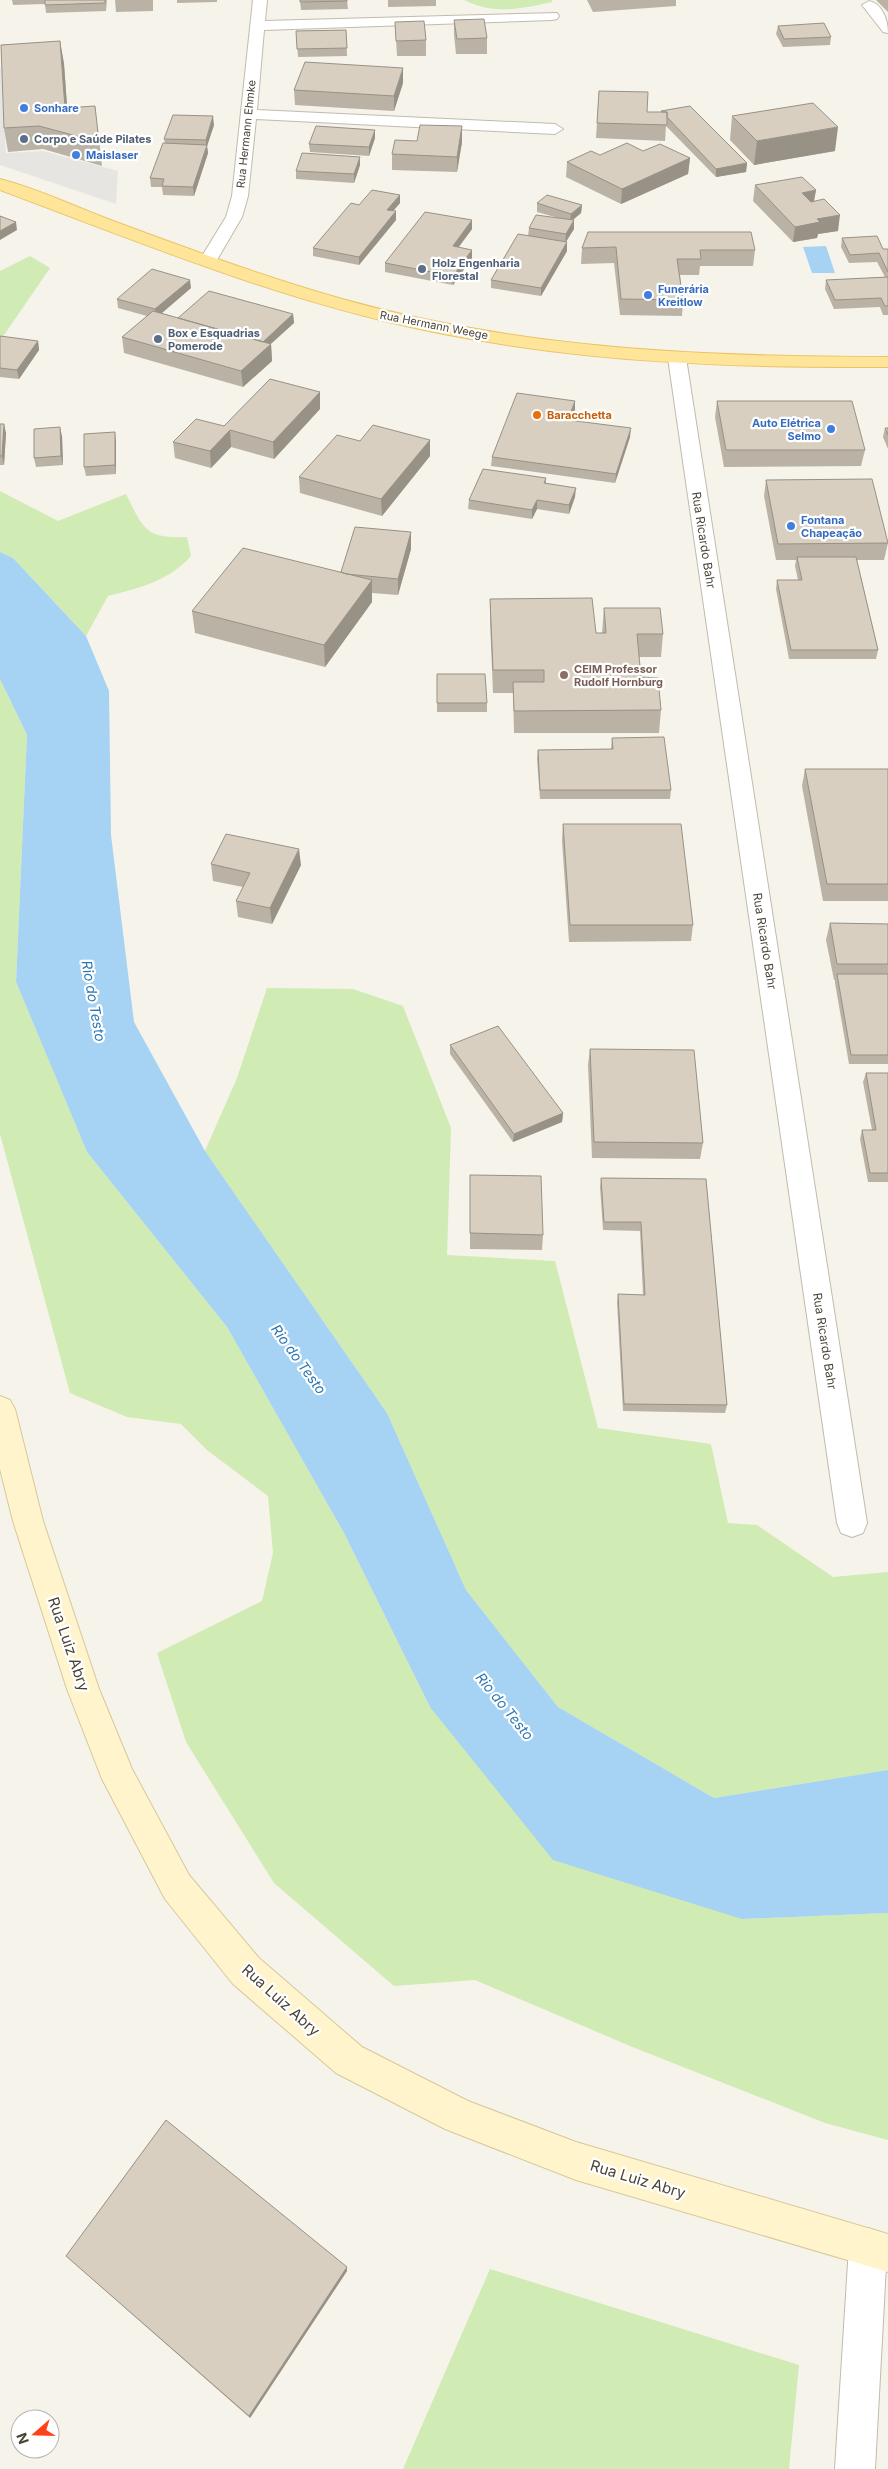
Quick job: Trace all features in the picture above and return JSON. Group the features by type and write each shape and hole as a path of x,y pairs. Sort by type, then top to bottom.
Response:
{"main road":[{"name":"Rua Hermann Weege","path":"0,184 269,282 387,317 478,335 580,350 677,358 888,362"}],"street":[{"name":"Rua Hermann Ehmke","path":"208,261 234,217 240,196 250,114 260,0"},
{"path":"869,5 888,29"},
{"path":"257,26 552,16"},
{"path":"250,114 555,129"},
{"name":"Rua Ricardo Bahr","path":"677,358 852,1523"},
{"name":"Rua Luiz Abry","path":"0,1409 28,1521 83,1689 120,1778 177,1887 246,1971 349,2060 458,2116 576,2161 878,2250"},
{"path":"855,2469 878,2250"}],"green space":[{"path":"464,0 552,0 552,2 529,7 497,9 475,5"},
{"path":"30,256 50,268 0,341 0,271"},
{"path":"0,491 58,521 126,494 147,529 162,536 187,537 191,556 182,565 163,578 108,596 86,636 13,558 0,552"},
{"path":"0,679 27,735 16,982 87,1152 227,1327 344,1533 430,1707 742,1919 888,1913 888,2140 825,2123 630,2046 475,1980 394,1986 274,1883 186,1742 157,1653 262,1601 273,1553 268,1496 207,1450 181,1424 127,1417 70,1393 0,1134"},
{"path":"267,988 353,989 403,1006 451,1128 447,1255 555,1261 598,1428 711,1444 728,1523 757,1525 833,1577 888,1572 888,1770 714,1798 558,1707 466,1590 387,1413 205,1151 237,1078"},
{"path":"490,2269 799,2365 789,2469 403,2469"}],"shaded area":[{"path":"0,68 2,68 6,153 43,151 118,171 116,204 0,165"}],"water":[{"path":"826,246 835,273 812,273 803,247"},
{"name":"Rio do Testo","path":"0,552 13,558 86,636 109,691 111,835 134,1022 205,1151 387,1413 466,1590 558,1707 714,1798 888,1770 888,1913 742,1919 553,1860 430,1707 344,1533 227,1327 87,1152 16,982 27,735 0,679"}],"building":[{"path":"45,0 105,0 105,3 45,5"},
{"path":"300,0 347,0 347,1 300,2"},
{"path":"484,19 487,38 457,39 454,20"},
{"path":"424,21 426,40 396,41 395,22"},
{"path":"824,23 831,37 784,39 778,26"},
{"path":"346,30 347,48 297,49 296,31"},
{"path":"60,41 65,108 95,106 99,142 39,126 4,128 1,45"},
{"path":"305,62 403,68 394,96 294,90"},
{"path":"599,91 648,92 647,112 667,112 667,125 597,123"},
{"path":"813,103 838,127 757,141 732,116"},
{"path":"690,106 747,163 716,169 667,117 667,112 661,111"},
{"path":"173,115 213,116 206,140 164,139"},
{"path":"420,125 462,126 457,157 392,154 395,140 417,141"},
{"path":"316,126 375,130 369,147 309,144"},
{"path":"163,143 207,145 193,187 162,186 164,179 150,178"},
{"path":"627,143 643,151 660,144 690,158 622,189 567,162 591,151 600,155"},
{"path":"302,153 360,157 354,174 296,171"},
{"path":"802,177 816,190 802,193 811,202 824,199 840,215 817,219 820,222 795,227 755,185"},
{"path":"372,190 400,195 387,210 396,211 359,257 313,248 351,203 359,205"},
{"path":"547,195 582,205 571,214 537,203"},
{"path":"425,212 472,220 453,246 472,250 453,276 385,263"},
{"path":"536,215 574,220 566,234 529,228"},
{"path":"0,216 16,222 0,231"},
{"path":"588,232 751,232 755,250 700,250 701,259 677,259 683,300 621,299 616,247 582,248"},
{"path":"518,234 567,242 541,288 491,280"},
{"path":"877,236 883,249 888,249 888,272 879,253 850,255 842,238"},
{"path":"152,269 190,280 155,309 117,299"},
{"path":"888,277 888,306 885,306 881,298 835,300 826,280"},
{"path":"209,291 293,314 263,342 178,318"},
{"path":"153,311 271,344 241,371 122,337"},
{"path":"0,336 38,341 17,370 0,368"},
{"path":"270,379 320,392 273,442 230,430 210,451 173,442 196,419 224,426"},
{"path":"517,393 575,401 568,420 631,428 616,474 492,457"},
{"path":"717,401 852,401 865,450 726,450"},
{"path":"0,424 4,424 2,456 0,456"},
{"path":"373,425 430,440 381,499 299,477 337,435 360,441"},
{"path":"60,427 61,456 34,458 34,429"},
{"path":"115,432 115,465 84,467 84,434"},
{"path":"483,469 546,478 544,483 576,488 569,505 537,500 532,510 469,500"},
{"path":"872,479 888,543 778,544 766,480"},
{"path":"355,527 411,532 398,579 341,572"},
{"path":"243,548 372,580 324,645 192,611"},
{"path":"797,557 856,557 878,650 791,650 777,580 802,580"},
{"name":"CEIM Professor Rudolf Hornburg","path":"592,598 596,633 606,633 604,608 660,608 663,634 637,634 641,677 658,678 661,710 514,711 513,682 544,682 544,670 493,670 490,599"},
{"path":"437,674 485,674 487,703 437,703"},
{"path":"664,737 671,790 540,790 538,750 613,749 612,738"},
{"path":"805,769 888,769 888,884 827,884"},
{"path":"563,824 681,824 693,925 570,925"},
{"path":"226,834 299,849 270,908 236,901 250,873 211,864"},
{"path":"830,923 888,924 888,964 837,964"},
{"path":"837,974 888,974 888,1055 851,1055"},
{"path":"498,1026 563,1113 514,1134 450,1045"},
{"path":"590,1049 694,1050 703,1143 594,1142"},
{"path":"866,1073 888,1073 888,1173 870,1173 862,1130 876,1130"},
{"path":"470,1175 541,1176 543,1235 470,1233"},
{"path":"601,1178 706,1179 727,1405 624,1404 618,1294 645,1295 641,1222 604,1222"},
{"path":"166,2120 347,2267 249,2416 66,2256"}],"place":[{"name":"Sonhare","path":"24,108"},
{"name":"Corpo e Saúde Pilates","path":"24,139"},
{"name":"Maislaser","path":"76,155"},
{"name":"Holz Engenharia Florestal","path":"422,269"},
{"name":"Funerária Kreitlow","path":"648,295"},
{"name":"Box e Esquadrias Pomerode","path":"158,339"},
{"name":"Baracchetta","path":"537,415"},
{"name":"Auto Elétrica Selmo","path":"831,429"},
{"name":"Fontana Chapeação","path":"791,526"},
{"name":"CEIM Professor Rudolf Hornburg","path":"564,675"}]}
